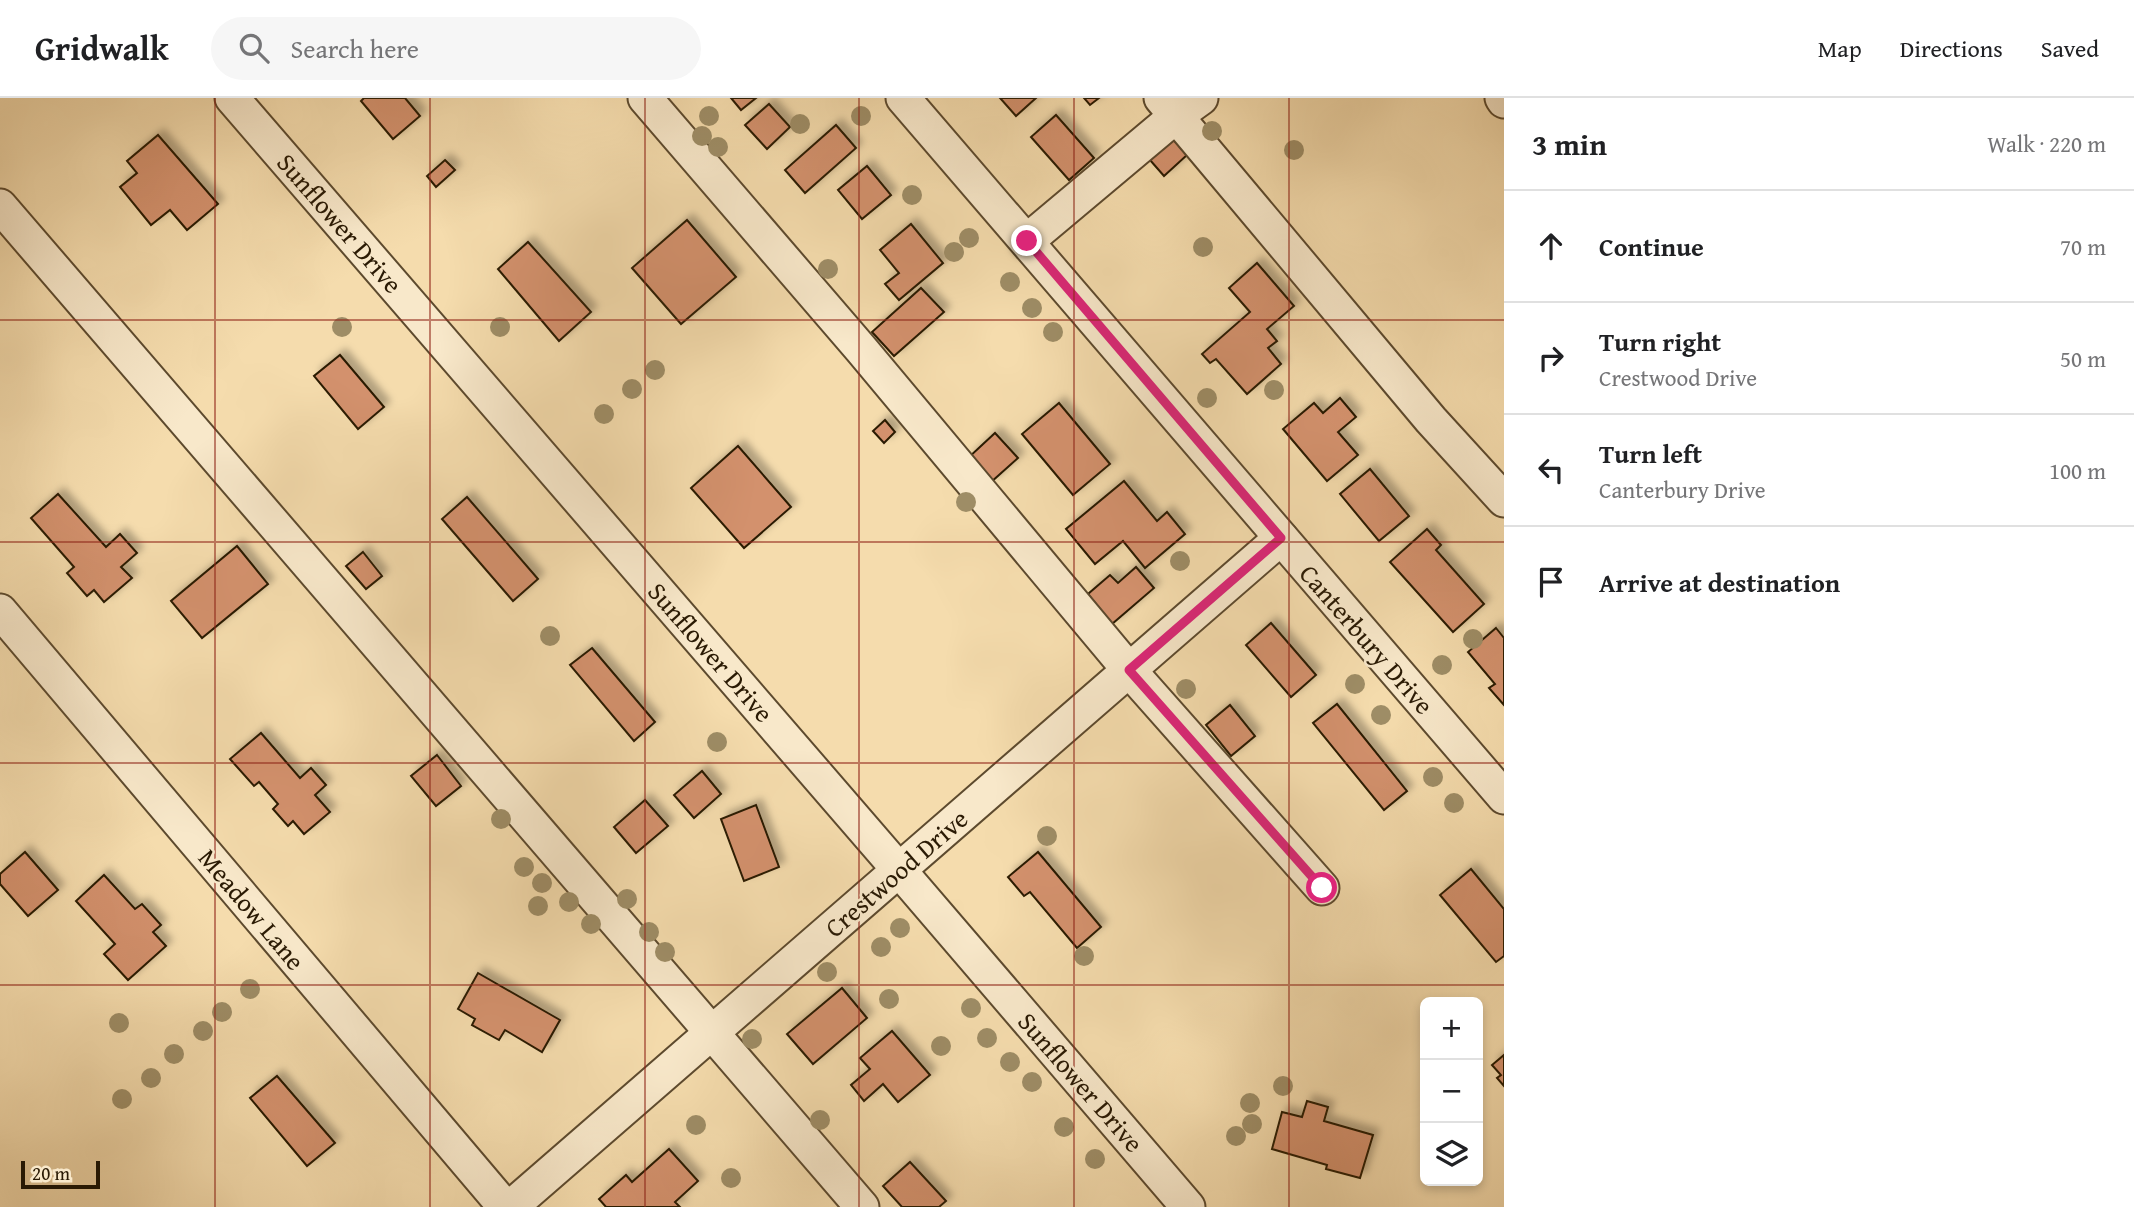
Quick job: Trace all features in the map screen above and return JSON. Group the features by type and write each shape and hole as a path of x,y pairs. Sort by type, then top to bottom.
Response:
{"street":[{"name":"Sunflower Drive","path":"232,98 1188,1207"},
{"path":"645,98 861,349 1129,670 1322,888"},
{"name":"Canterbury Drive","path":"902,98 1504,797"},
{"path":"1027,241 1179,104 1431,420 1504,500"},
{"path":"0,206 862,1207"},
{"name":"Crestwood Drive","path":"511,1207 1281,538"},
{"name":"Meadow Lane","path":"0,611 505,1207"}],"building":[{"path":"364,98 405,98 420,116 393,139 361,101"},
{"path":"731,98 756,98 741,110"},
{"path":"1000,98 1036,98 1016,116"},
{"path":"1084,98 1099,98 1090,105"},
{"path":"769,104 790,127 767,149 745,125"},
{"path":"1056,115 1094,158 1069,180 1031,137"},
{"path":"836,125 856,148 805,193 785,170"},
{"path":"1166,131 1187,155 1164,176 1143,152"},
{"path":"158,135 218,204 187,230 170,210 151,225 120,187 137,173 127,161"},
{"path":"445,160 455,170 436,187 427,176"},
{"path":"867,166 891,195 862,219 838,190"},
{"path":"687,220 736,277 681,324 632,268"},
{"path":"911,224 943,263 899,300 885,284 899,273 880,250"},
{"path":"528,242 591,312 559,341 498,269"},
{"path":"1257,263 1294,306 1267,329 1277,341 1268,348 1281,364 1247,394 1216,359 1210,363 1202,354 1250,312 1229,288"},
{"path":"921,288 944,312 894,356 872,332"},
{"path":"340,355 384,407 358,429 314,376"},
{"path":"1340,398 1356,417 1338,432 1358,455 1327,481 1283,429 1314,403 1323,413"},
{"path":"1059,403 1110,464 1073,495 1022,434"},
{"path":"885,420 895,432 884,443 873,431"},
{"path":"995,433 1018,458 990,483 968,458"},
{"path":"738,446 791,507 744,548 691,488"},
{"path":"1370,469 1409,516 1379,541 1340,494"},
{"path":"1124,481 1157,521 1167,512 1185,534 1145,568 1123,541 1095,564 1066,529"},
{"path":"58,494 106,547 120,534 137,553 121,567 132,578 104,602 94,590 87,596 67,573 74,567 31,518"},
{"path":"467,497 538,579 513,601 442,519"},
{"path":"1427,529 1441,545 1436,550 1484,604 1453,632 1390,562"},
{"path":"237,546 268,584 202,638 171,601"},
{"path":"363,552 382,576 366,589 346,566"},
{"path":"1136,567 1154,588 1112,624 1088,594 1110,575 1118,583"},
{"path":"1271,623 1316,675 1291,697 1246,645"},
{"path":"1496,628 1504,638 1504,705 1489,688 1495,684 1468,652"},
{"path":"592,648 655,722 634,741 570,665"},
{"path":"1337,704 1407,791 1384,810 1313,723"},
{"path":"1230,705 1255,736 1231,756 1206,725"},
{"path":"261,733 300,778 311,768 326,785 315,795 330,812 304,834 293,821 288,826 273,809 278,804 259,782 254,786 230,759"},
{"path":"437,755 461,786 436,806 411,776"},
{"path":"702,771 721,794 694,818 674,795"},
{"path":"645,800 668,826 636,853 614,827"},
{"path":"756,805 779,867 744,881 721,819"},
{"path":"25,852 58,890 28,916 0,884 0,874"},
{"path":"1038,852 1101,927 1077,948 1030,892 1024,896 1008,877"},
{"path":"1471,869 1504,909 1504,956 1496,962 1440,895"},
{"path":"104,875 135,909 142,904 161,925 153,932 166,946 128,980 104,954 115,944 76,901"},
{"path":"478,973 560,1020 542,1052 505,1030 499,1040 472,1025 475,1019 458,1009"},
{"path":"842,988 867,1018 813,1064 787,1034"},
{"path":"892,1031 930,1075 898,1102 883,1084 864,1101 851,1085 870,1069 860,1058"},
{"path":"1504,1055 1504,1086 1497,1078 1501,1075 1492,1065"},
{"path":"277,1076 335,1143 307,1166 250,1098"},
{"path":"1307,1101 1328,1107 1324,1121 1373,1135 1360,1178 1272,1149 1282,1112 1302,1117"},
{"path":"669,1149 698,1181 675,1202 680,1207 606,1207 599,1199 626,1175 632,1182"},
{"path":"910,1162 946,1201 939,1207 902,1207 883,1186"}],"route":[{"path":"1027,241 1281,538 1129,670 1322,888"}]}
